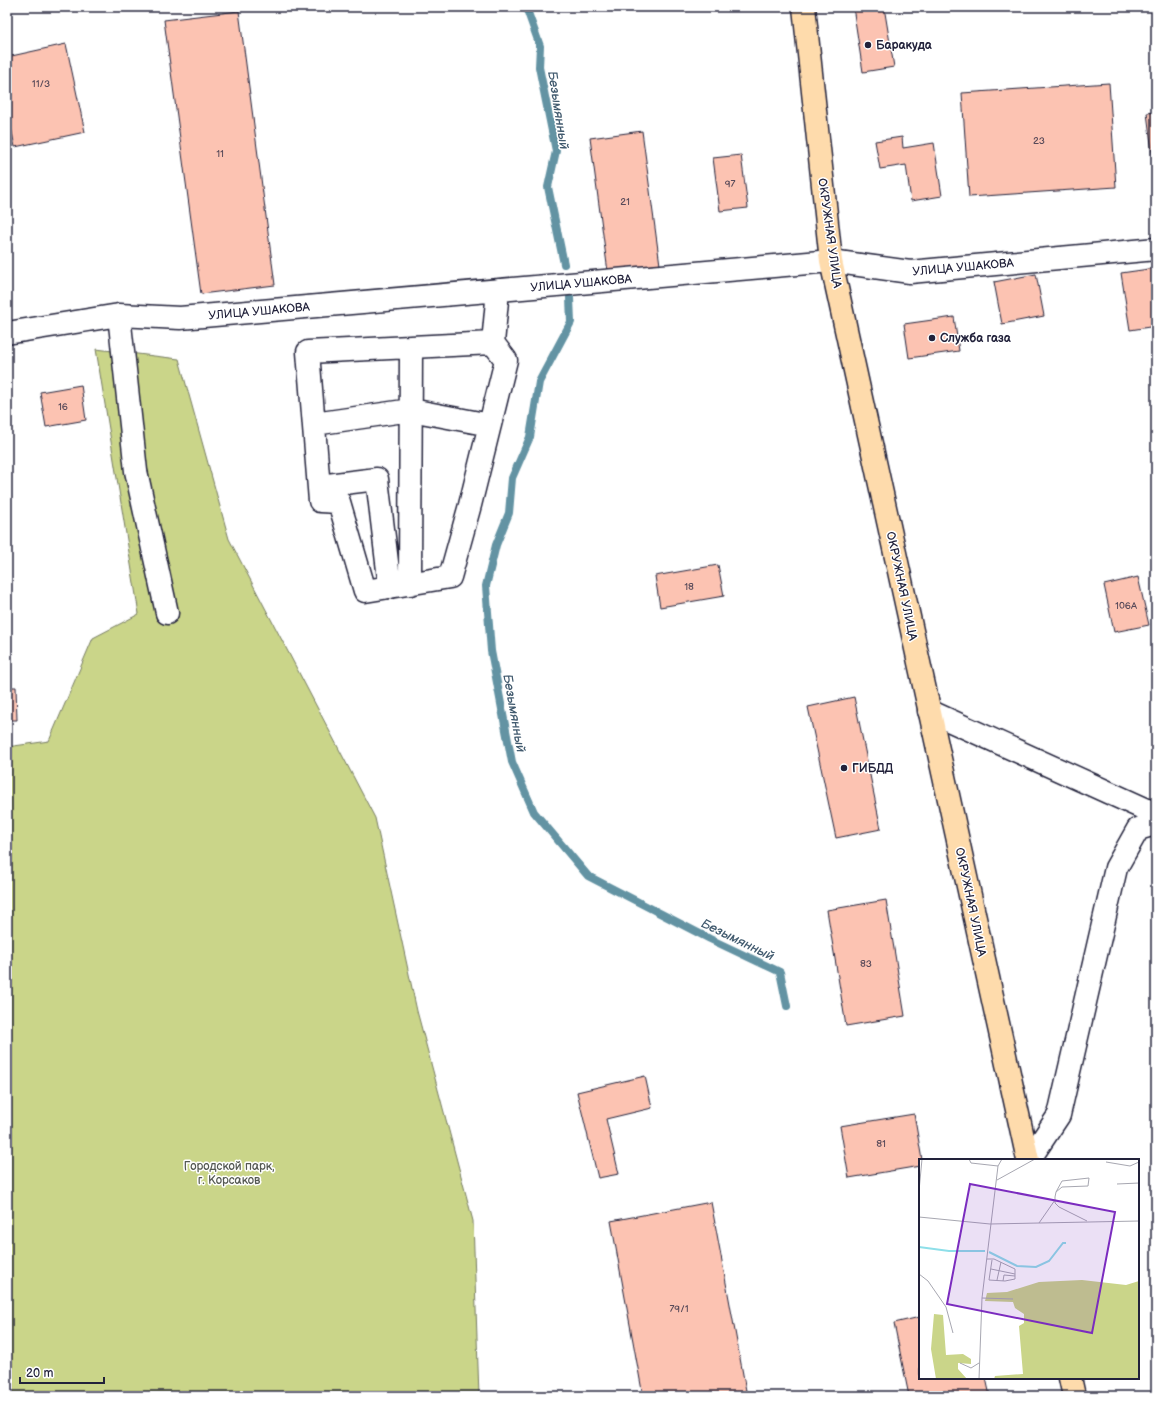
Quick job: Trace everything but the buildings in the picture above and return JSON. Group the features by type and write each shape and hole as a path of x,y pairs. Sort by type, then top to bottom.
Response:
{"main road":[{"name":"ОКРУЖНАЯ УЛИЦА","path":"804,7 831,262 1029,1159"},
{"path":"1070,1379 1074,1396"}],"street":[{"name":"УЛИЦА УШАКОВА","path":"7,333 119,315 180,318 831,262 910,272 1156,249"},
{"path":"493,343 308,352 320,501 339,502 365,590 450,577 506,360 493,343 498,290"},
{"path":"119,315 136,471 168,613"},
{"path":"400,585 411,410 411,347"},
{"path":"314,424 411,410 490,425"},
{"path":"319,486 377,479 400,585"},
{"path":"929,711 1156,814"},
{"path":"1030,1159 1059,1116 1116,868 1138,829 1156,824"}],"green space":[{"name":"Городской парк, г. Корсаков","path":"96,349 179,359 229,539 375,818 417,1011 473,1221 479,1396 7,1396 7,747 49,741 93,638 139,614"}],"waterway":[{"name":"Безымянный","path":"526,7 540,46 539,67 556,151 548,187 564,264"},
{"name":"Безымянный","path":"570,298 571,322 539,382 530,437 512,478 509,513 496,545 486,586 491,651 512,762 534,812 588,876 710,939 780,972 787,1006"}],"place":[{"name":"Баракуда","path":"868,45"},
{"name":"Служба газа","path":"932,338"},
{"name":"ГИБДД","path":"844,768"}]}
